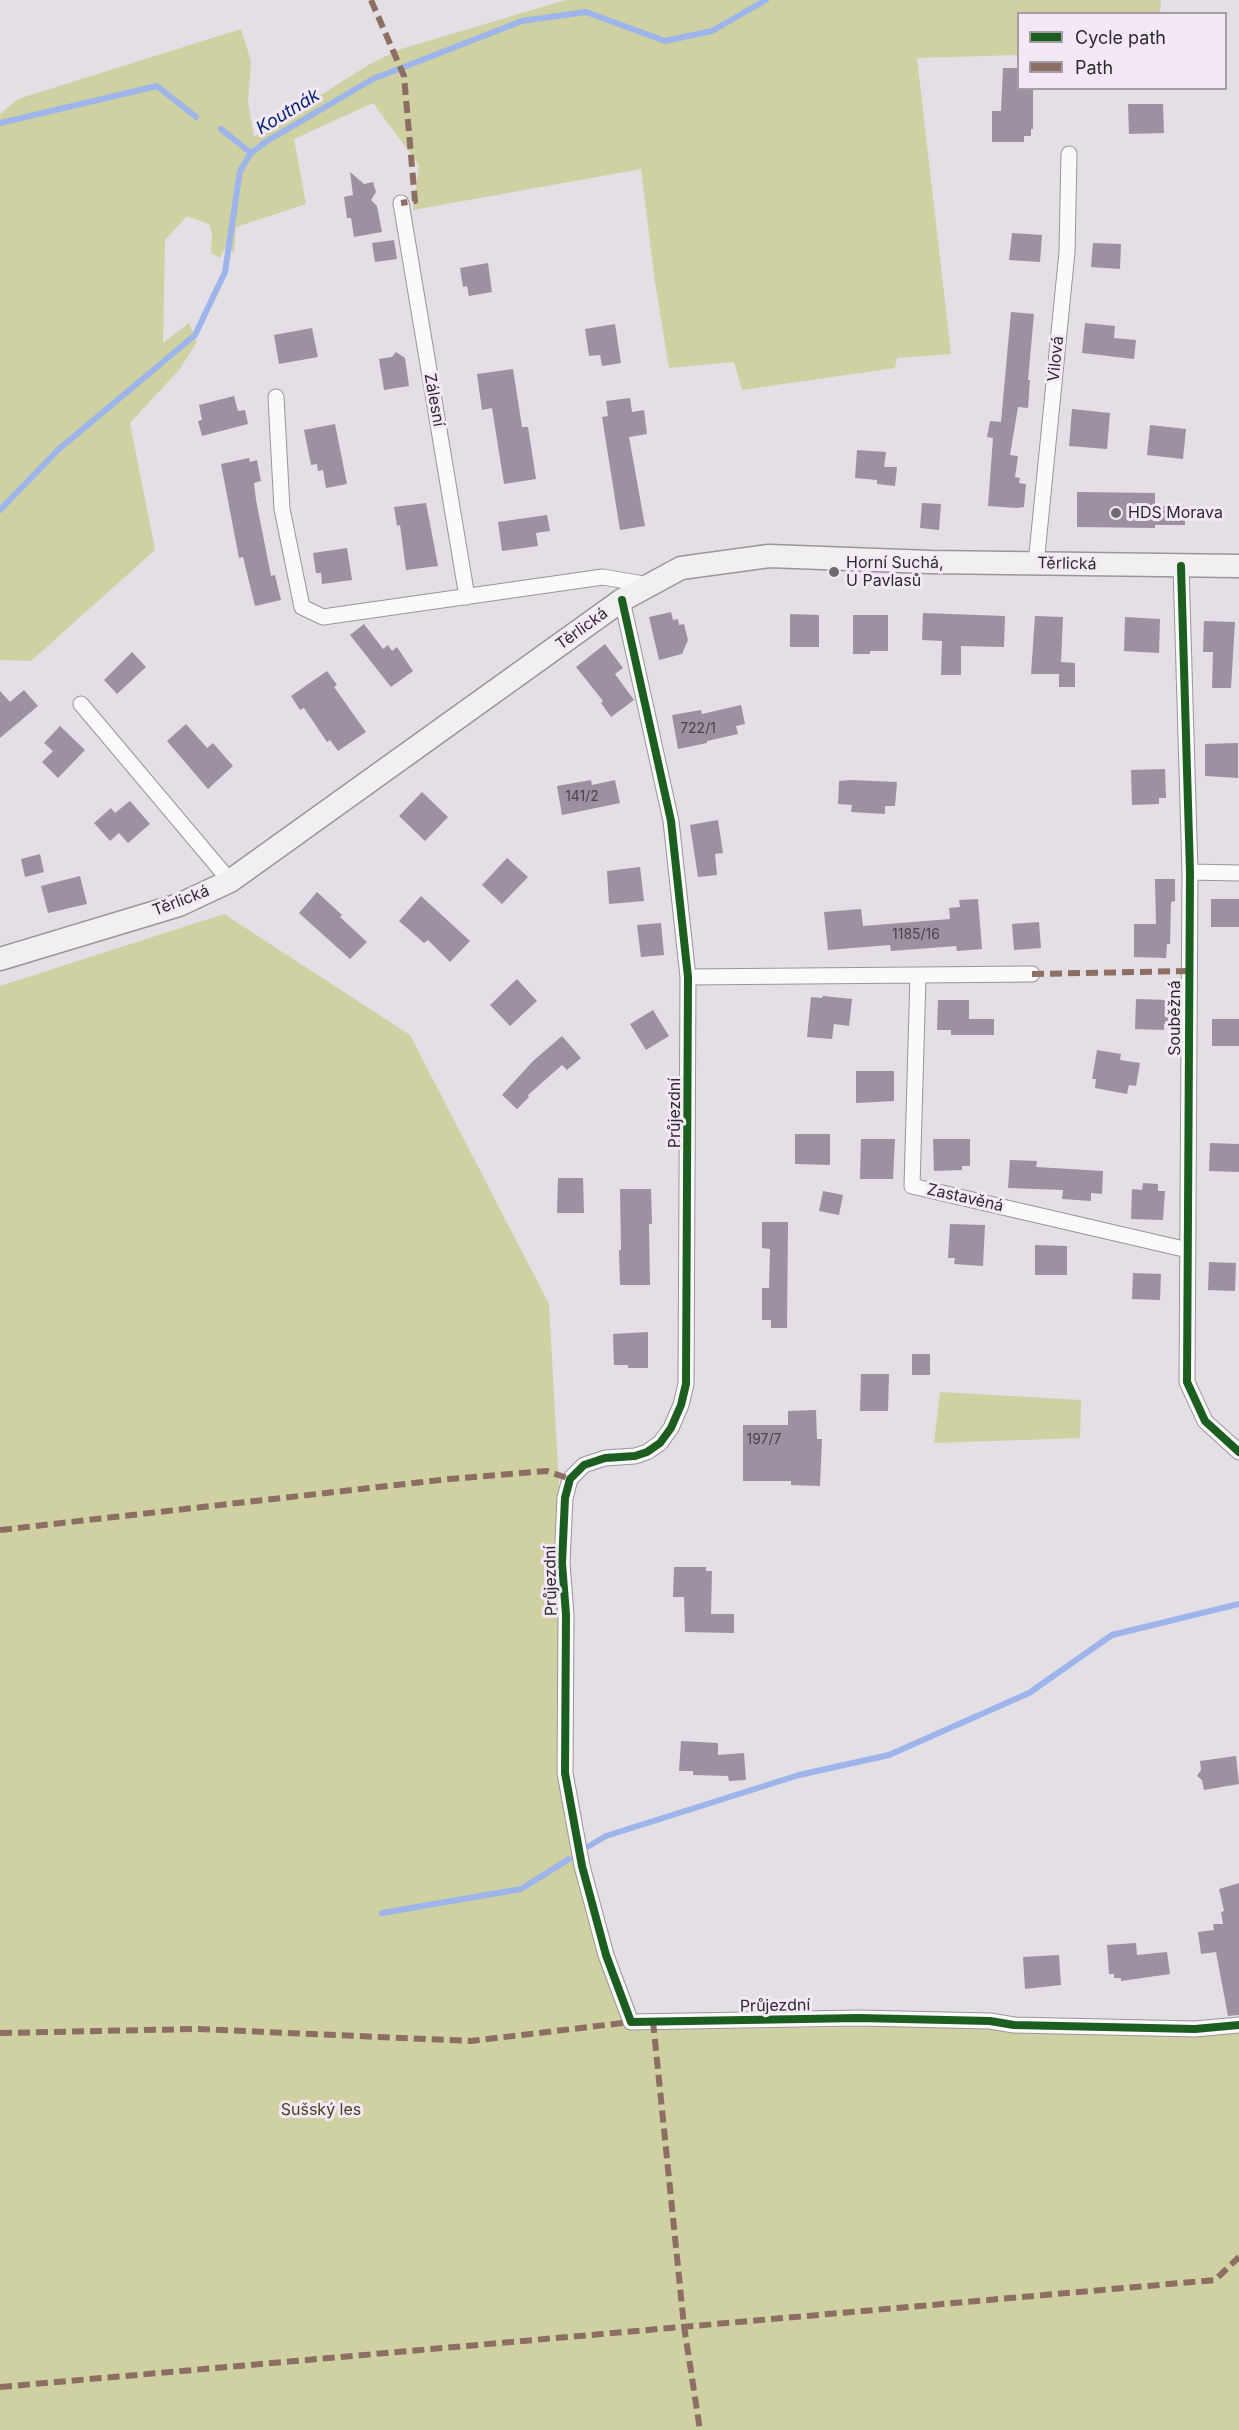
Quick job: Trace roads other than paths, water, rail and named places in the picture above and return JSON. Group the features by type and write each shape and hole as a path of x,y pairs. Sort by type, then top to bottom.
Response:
{"main road":[{"name":"Těrlická","path":"0,959 179,904 230,881 622,600 681,568 769,556 1036,564 1239,566"}],"street":[{"name":"Vilová","path":"1036,564 1067,252 1069,154"},
{"name":"Zálesní","path":"401,203 467,597"},
{"path":"276,397 282,509 302,607 323,617 603,577 649,585"},
{"name":"Souběžná","path":"1181,566 1190,872 1187,1382 1204,1421 1239,1452"},
{"name":"Průjezdní","path":"622,600 671,821 688,977 686,1384 681,1405 671,1428 660,1443 647,1452 635,1456 605,1458 584,1465 570,1479 565,1498 562,1563 566,1615 565,1773 582,1866 606,1955 631,2022 859,2018 990,2021 1014,2025 1195,2029 1239,2025"},
{"path":"81,704 230,881"},
{"path":"1190,872 1239,873"},
{"path":"688,977 1032,974"},
{"name":"Zastavěná","path":"918,976 912,1186 1188,1250"}],"waterway":[{"name":"Koutnák","path":"0,510 59,449 195,335 225,272 240,171 251,153 267,141 373,79 522,21 586,12 665,41 712,31 766,0"},
{"path":"0,123 157,86 196,117"},
{"path":"221,129 251,153"},
{"path":"589,1846 606,1836 799,1775 889,1755 1029,1693 1112,1635 1239,1604"},
{"path":"382,1913 521,1889 569,1859"}],"place":[{"name":"HDS Morava","path":"1116,513"},
{"name":"Horní Suchá, U Pavlasů","path":"834,572"}],"park label":[{"name":"Sušský les","path":"321,2110"}]}
